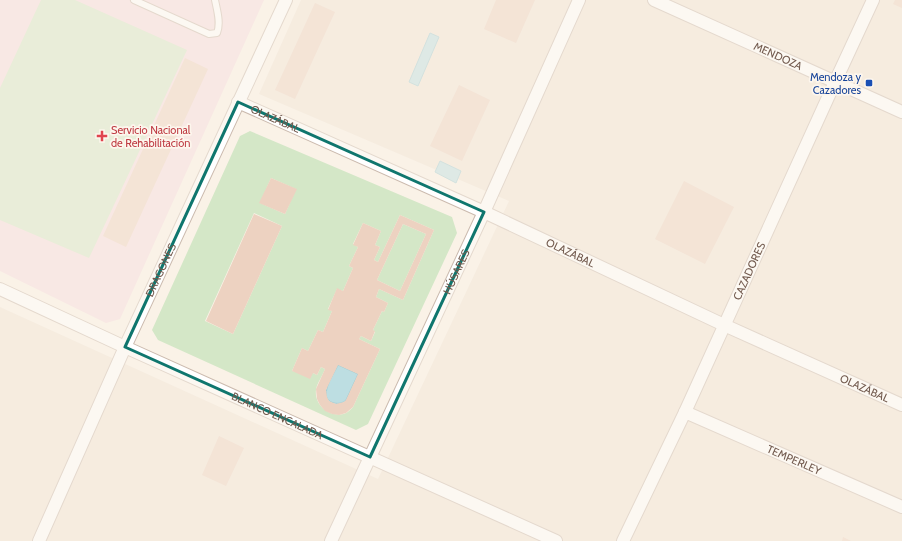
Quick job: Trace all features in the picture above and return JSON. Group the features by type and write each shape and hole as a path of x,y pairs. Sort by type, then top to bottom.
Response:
{"street":[{"name":"DRAGONES","path":"39,541 125,347 286,0"},
{"name":"HÚSARES","path":"331,541 484,212 579,0"},
{"name":"MENDOZA","path":"654,0 902,112"},
{"name":"CAZADORES","path":"622,541 685,412 834,82 873,0"},
{"name":"OLAZÁBAL","path":"238,102 484,212 724,325 902,405"},
{"name":"BLANCO ENCALADA","path":"0,288 125,347 556,541"},
{"name":"TEMPERLEY","path":"685,412 902,507"}],"lane":[{"path":"134,0 209,34 216,33 219,28 215,0"}],"highlighted area":[{"path":"238,102 484,212 370,457 125,347"}],"shaded area":[{"name":"Servicio Nacional de Rehabilitación","path":"0,0 264,0 120,319 106,323 0,271"},
{"path":"301,0 902,0 902,541 0,541 0,307 378,479 509,201 259,94"}],"green space":[{"path":"41,0 75,0 187,50 89,258 0,220 0,88"},
{"path":"250,131 452,217 457,233 368,424 356,430 158,340 152,330 240,136","holes":["271,178 296,189 285,214 260,203","254,213 282,226 233,334 205,321","400,215 434,230 403,300 379,289 376,297 388,303 384,312 382,311 373,330 375,332 371,341 361,336 359,339 380,349 353,407 346,413 329,413 321,406 316,396 316,390 325,369 321,367 317,375 313,373 292,371 302,348 308,351 318,330 323,332 332,311 328,309 337,289 343,291 353,268 349,266 358,247 353,244 363,223 381,231 375,245 380,247 374,260 378,262"]},
{"path":"403,224 426,234 400,291 377,280"}],"water":[{"path":"430,33 439,37 418,86 409,82"},
{"path":"440,161 461,171 456,183 435,172"},
{"path":"338,365 358,374 346,400 342,403 334,403 329,401 326,397 326,392 330,380"}],"building":[{"path":"496,0 535,0 516,43 484,29"},
{"path":"895,0 902,0 902,8 893,4"},
{"path":"315,3 335,12 295,99 275,90"},
{"path":"185,58 208,69 126,247 103,236"},
{"path":"459,85 490,100 462,161 430,146"},
{"path":"271,178 297,189 285,214 259,203"},
{"path":"684,181 734,207 705,264 655,239"},
{"path":"254,214 282,226 233,334 206,321"},
{"path":"400,215 434,230 403,300 379,289 376,297 388,303 384,312 382,311 373,330 375,331 371,341 361,336 359,339 380,349 353,407 346,413 339,415 332,414 325,411 317,399 316,389 325,369 321,367 317,375 313,373 310,379 292,371 302,348 308,351 318,330 323,332 332,311 328,310 337,288 343,291 353,268 349,266 358,247 353,245 363,223 381,231 375,245 380,247 374,260 378,262","holes":["403,224 426,234 400,291 377,280","338,365 358,374 346,400 336,404 329,401 326,390"]},
{"path":"219,436 244,448 226,486 202,475"},
{"path":"843,537 851,541 842,541"}],"place":[{"name":"Mendoza y Cazadores","path":"869,83"},
{"name":"Servicio Nacional de Rehabilitación","path":"102,136"}]}
